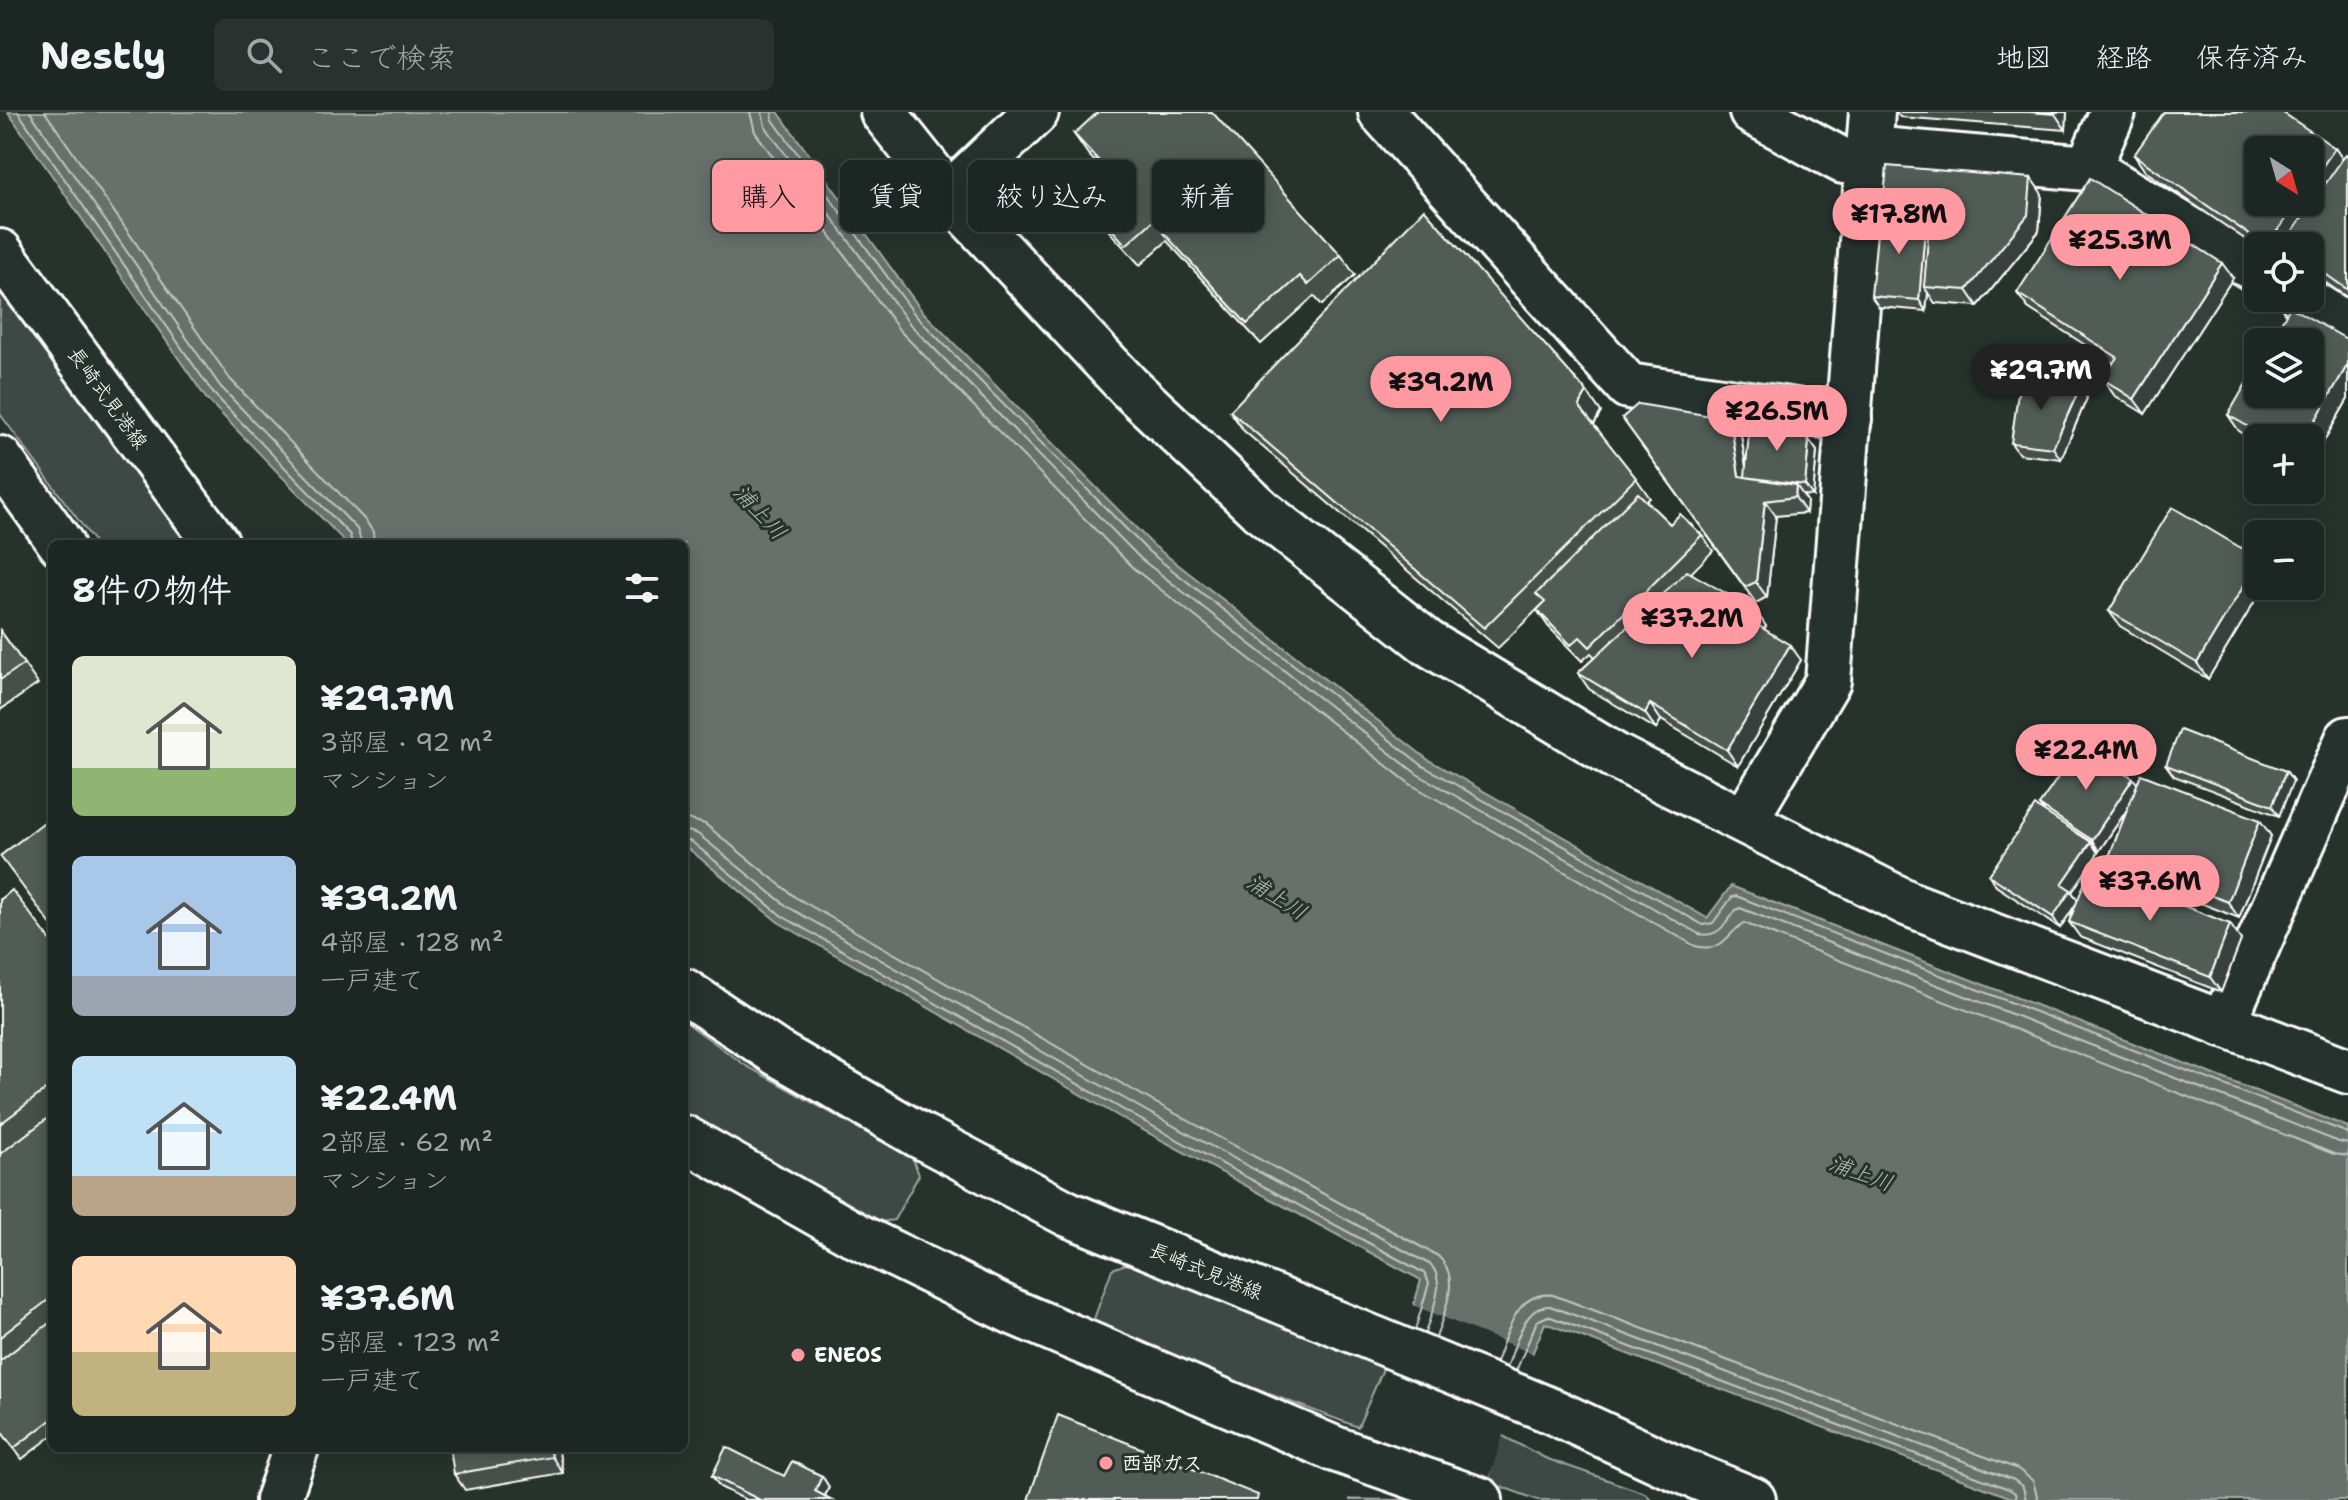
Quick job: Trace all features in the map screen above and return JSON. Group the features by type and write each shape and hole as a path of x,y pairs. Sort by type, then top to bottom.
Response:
{"street":[{"path":"883,112 921,160"},
{"path":"952,192 1036,112"},
{"path":"1381,112 1628,386 1849,419"},
{"path":"1752,112 1843,161 1851,162 1892,151 2088,168 2244,263"},
{"path":"1745,820 1828,681 1872,112"},
{"path":"2088,168 2113,112"},
{"path":"952,198 1129,387 1250,501 1428,643 1617,757 1909,904 2348,1071"},
{"name":"長崎式見港線","path":"0,252 214,540"},
{"path":"2324,311 2348,326"},
{"path":"0,459 58,540"},
{"path":"2223,1024 2348,739"},
{"name":"長崎式見港線","path":"688,994 790,1061 919,1135 1068,1214 1554,1412 1734,1496"},
{"path":"688,1140 859,1237 1013,1312 1335,1449 1480,1500"},
{"path":"278,1500 295,1452"}],"shaded area":[{"path":"0,292 184,540 93,540 0,414"},
{"path":"688,1024 745,1065 913,1159 919,1175 894,1220 873,1223 688,1114"},
{"path":"1129,1263 1386,1362 1358,1427 1100,1331 1094,1319 1112,1269"},
{"path":"1499,1434 1545,1458 1645,1493 1652,1500 1538,1500 1485,1481"}],"water":[{"name":"浦上川","path":"8,112 778,112 813,160 712,160 712,232 824,232 824,176 840,198 840,232 865,232 922,311 1153,545 1427,759 1707,918 1731,886 2348,1127 2348,1500 2017,1500 1545,1323 1499,1434 1484,1500 1350,1500 1389,1391 1421,1280 1139,1128 778,922 688,848 688,540 343,540 206,398"}],"pier":[{"path":"1410,1304 1536,1355 1503,1435 1488,1482 1488,1500 1347,1498 1385,1390"}],"building":[{"path":"1098,112 1212,112 1255,160 1152,160 1152,222 1126,245 1114,232 1136,232 1136,160 1098,160 1074,134"},
{"path":"2164,112 2282,112 2317,136 2244,136 2244,216 2288,216 2276,232 2246,232 2134,155"},
{"path":"2324,141 2335,148 2324,164"},
{"path":"2346,154 2348,290 2324,273 2324,232 2292,232 2303,216 2324,216 2324,186"},
{"path":"1887,166 2031,178 2028,215 1967,290 1924,287 1931,200 1884,196"},
{"path":"1264,170 1341,255 1308,285 1300,276 1247,324 1163,232 1264,232"},
{"path":"2090,178 2222,263 2134,399 2103,379 2117,357 2017,293"},
{"path":"1424,209 1587,392 1579,406 1636,478 1484,628 1230,411"},
{"path":"1879,212 1926,216 1919,300 1871,296"},
{"path":"2287,312 2299,312 2348,340 2348,364 2324,405 2324,328 2278,328"},
{"path":"2020,379 2080,387 2053,448 2011,443"},
{"path":"2244,387 2244,408 2322,408 2313,424 2244,424 2228,415"},
{"path":"1638,404 1730,419 1739,476 1796,485 1795,497 1765,501 1756,582 1745,587 1622,418"},
{"path":"1750,422 1797,426 1809,440 1805,485 1745,477"},
{"path":"1638,493 1670,524 1680,514 1702,535 1590,647 1580,637 1571,645 1537,610 1545,602 1536,594"},
{"path":"2172,507 2244,550 2244,585 2197,663 2109,611"},
{"path":"1687,571 1755,610 1749,620 1790,645 1727,750 1650,704 1645,713 1578,673"},
{"path":"0,630 24,664 0,680"},
{"path":"2180,730 2286,771 2272,806 2166,765"},
{"path":"2081,744 2133,778 2092,840 2039,805"},
{"path":"2141,774 2260,820 2228,902 2109,857"},
{"path":"2035,806 2091,842 2062,884 2071,890 2053,917 1989,875"},
{"path":"48,819 48,921 0,856"},
{"path":"2090,869 2230,924 2210,977 2069,922"},
{"path":"12,890 48,937 48,1088 0,1124 0,900"},
{"path":"48,1118 48,1300 0,1337 0,1154"},
{"path":"48,1324 48,1422 14,1448 0,1430 0,1361"},
{"name":"西部ガス","path":"1058,1415 1258,1495 1257,1500 1028,1500"},
{"path":"726,1447 784,1476 792,1461 822,1476 815,1491 832,1500 760,1500 712,1476"},
{"path":"451,1452 551,1452 552,1457 454,1474"}],"place":[{"name":"ENEOS","path":"798,1355"},
{"name":"西部ガス","path":"1106,1463"}]}
